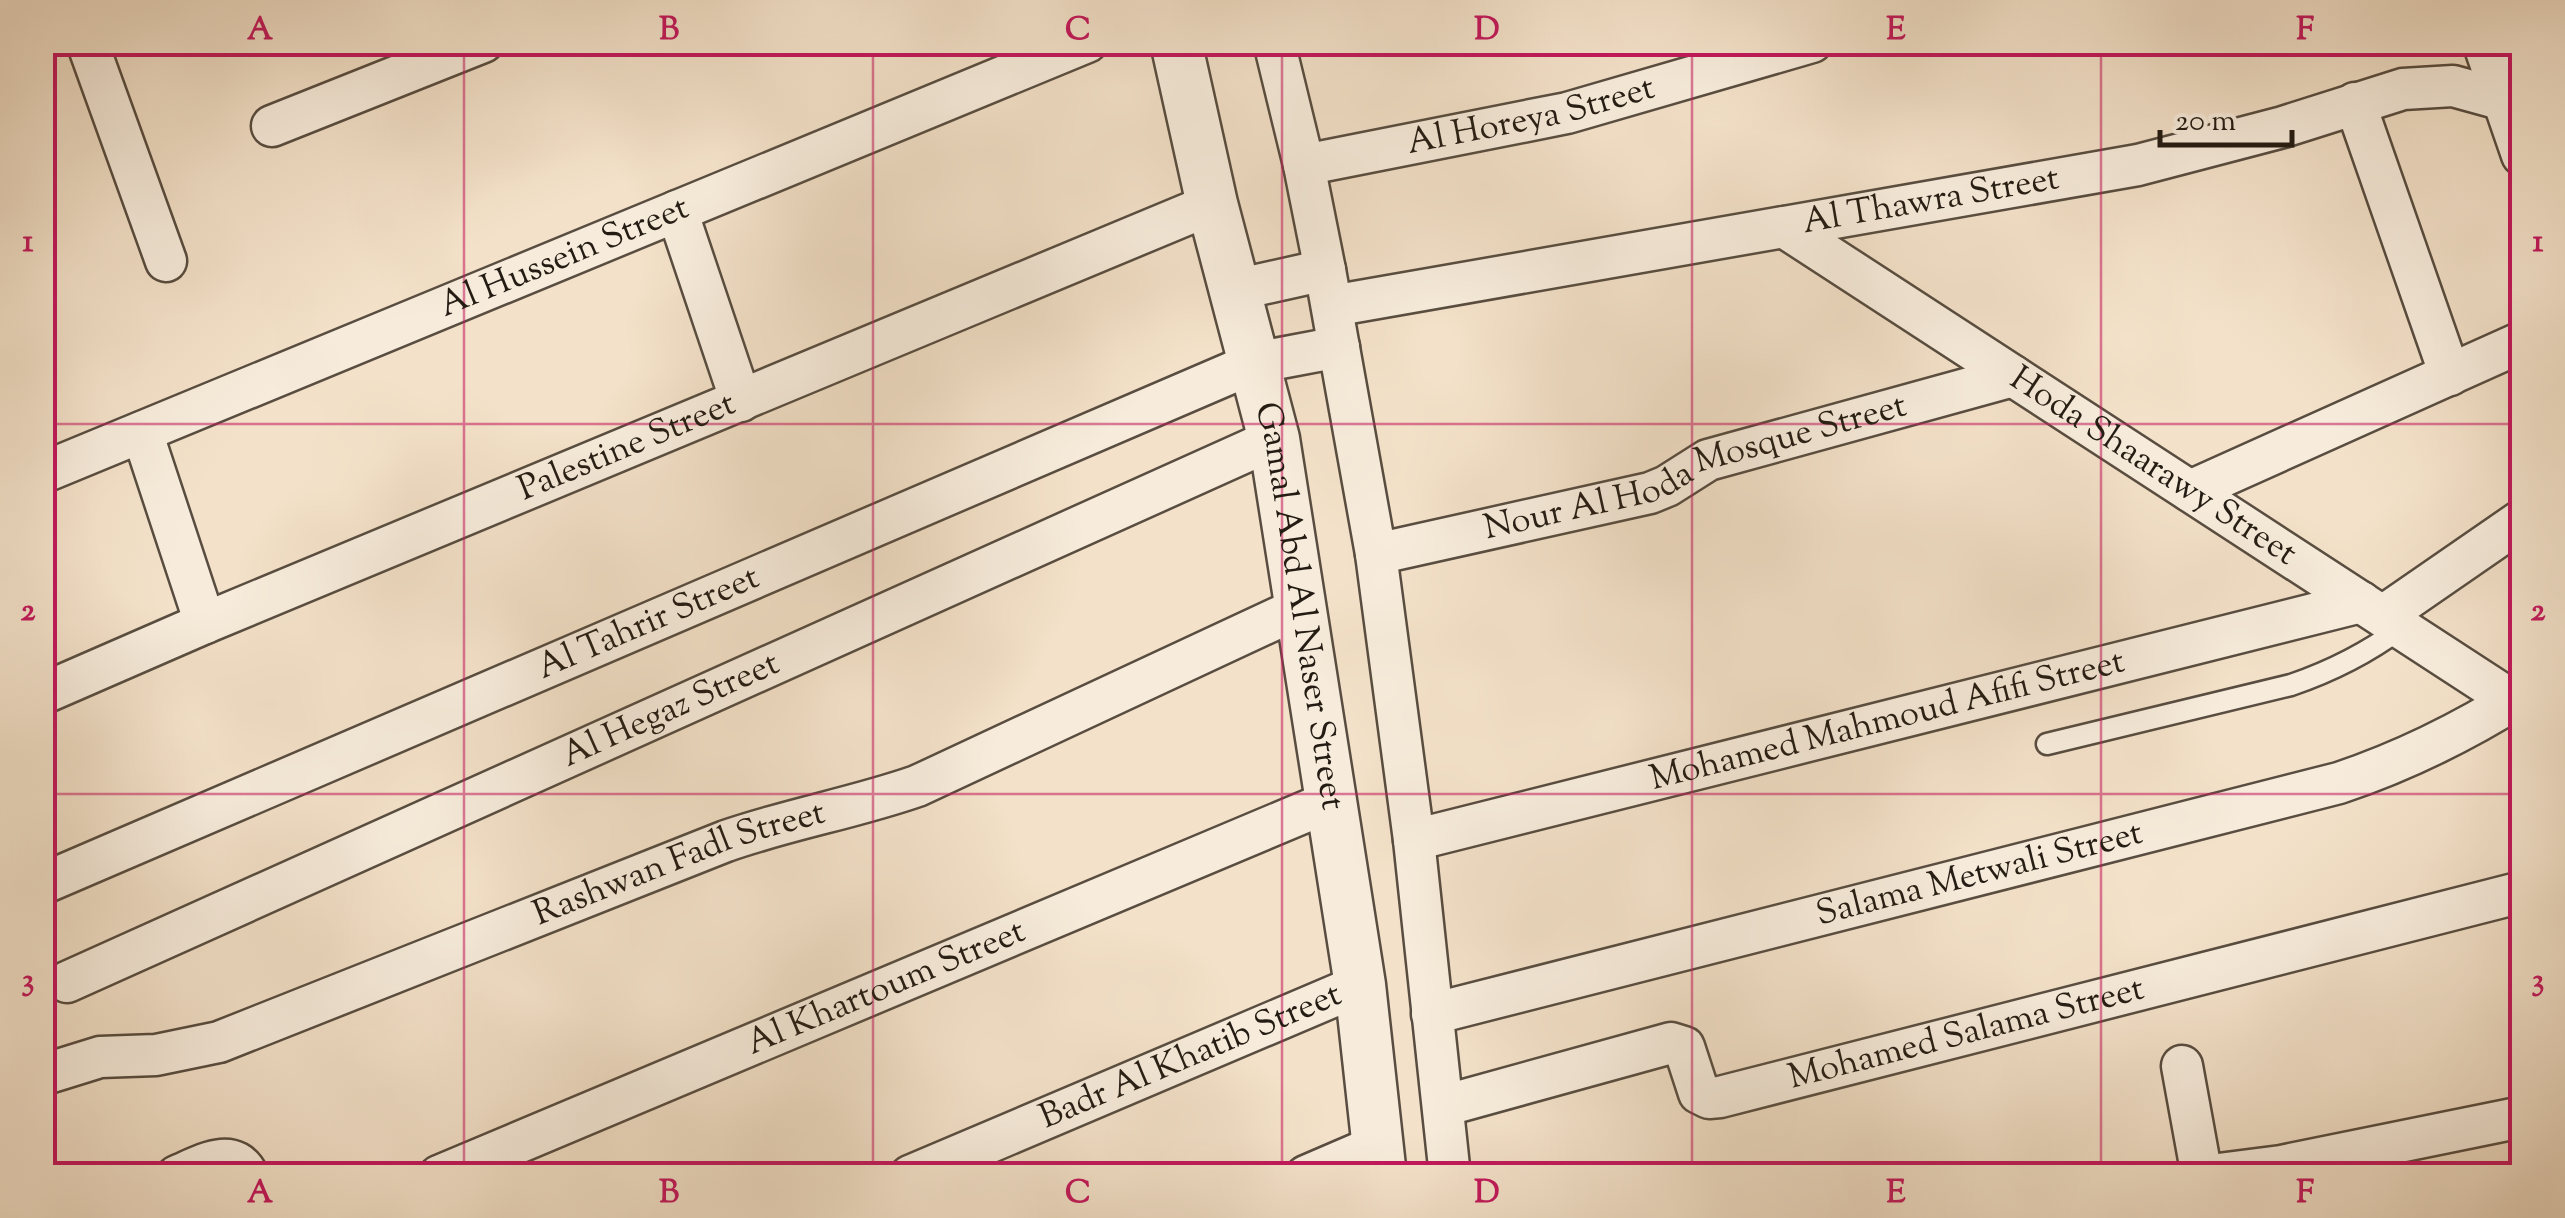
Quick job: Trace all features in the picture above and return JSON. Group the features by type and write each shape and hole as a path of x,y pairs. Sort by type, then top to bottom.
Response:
{"street":[{"path":"87,42 166,261"},
{"path":"272,126 483,42"},
{"name":"Al Hussein Street","path":"42,473 1087,42"},
{"name":"Gamal Abd Al Naser Street","path":"1176,42 1212,204 1274,439 1360,984 1380,1160"},
{"path":"1274,42 1329,288 1376,554 1414,840 1450,1176"},
{"name":"Al Horeya Street","path":"1304,165 1567,113 1812,42"},
{"path":"2484,42 2512,102 2522,155"},
{"name":"Al Thawra Street","path":"1235,290 1329,288 1784,227 2138,165 2229,143 2403,88 2453,86 2512,102"},
{"path":"2354,104 2450,374"},
{"name":"Palestine Street","path":"42,694 1212,204"},
{"path":"677,211 741,401"},
{"name":"Hoda Shaarawy Street","path":"1784,227 2382,616 2520,701"},
{"path":"2190,491 2522,342"},
{"name":"Al Tahrir Street","path":"42,884 1254,364 1339,347"},
{"name":"Nour Al Hoda Mosque Street","path":"1376,554 1650,493 1708,460 2013,376"},
{"path":"142,432 204,623"},
{"name":"Al Hegaz Street","path":"66,982 1274,439"},
{"path":"2382,616 2522,520"},
{"name":"Rashwan Fadl Street","path":"42,1076 100,1057 156,1055 218,1042 726,841 901,792 1301,607"},
{"name":"Mohamed Mahmoud Afifi Street","path":"1414,840 2382,616"},
{"name":"Salama Metwali Street","path":"1432,1014 2339,783 2400,762 2520,701"},
{"name":"Al Khartoum Street","path":"439,1176 1331,801"},
{"name":"Mohamed Salama Street","path":"1443,1106 1678,1043 1686,1054 1699,1093 1709,1098 1720,1096 2522,892"},
{"name":"Badr Al Khatib Street","path":"910,1176 1360,984"},
{"path":"2182,1066 2203,1176 2283,1171 2522,1117"},
{"path":"178,1176 232,1158 243,1164 248,1176"},
{"path":"1306,1176 1380,1160"}],"lane":[{"path":"2046,744 2291,686 2342,666 2382,616"}]}
